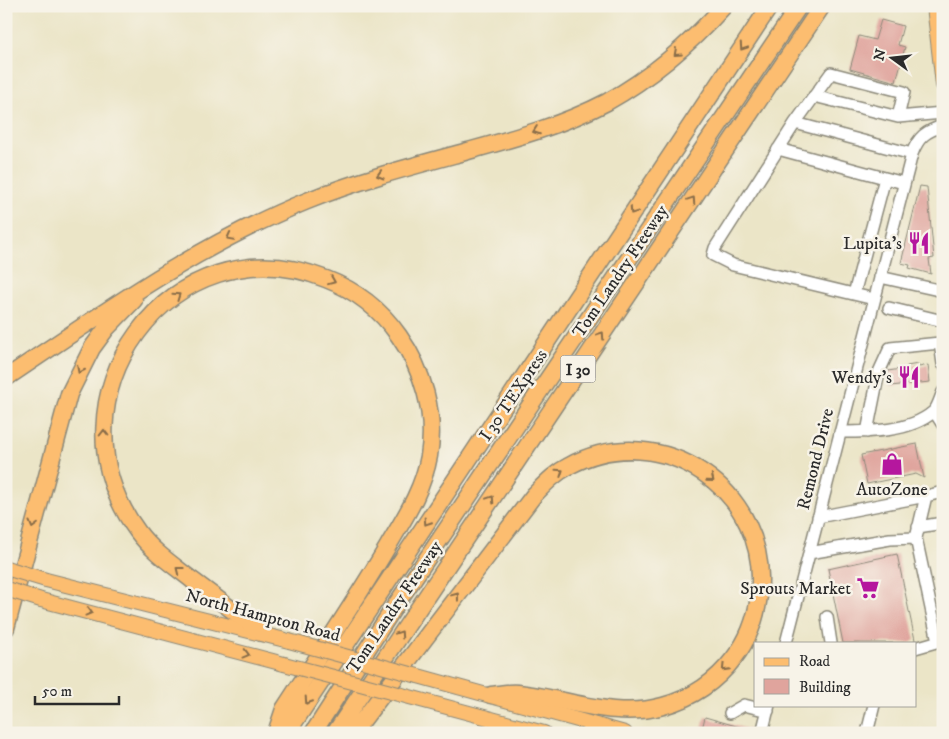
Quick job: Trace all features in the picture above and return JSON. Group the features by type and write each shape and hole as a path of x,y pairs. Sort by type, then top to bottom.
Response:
{"highway":[{"path":"6,378 141,288 231,236 306,202 382,174 525,135 570,119 606,102 641,81 673,57 724,6"},
{"name":"Tom Landry Freeway","path":"287,733 770,6"},
{"name":"I 30 TEXpress","path":"313,733 395,606 799,6"},
{"name":"Tom Landry Freeway","path":"335,733 822,6"},
{"path":"262,633 176,567 140,535 116,494 104,448 104,423 113,376 124,351 141,327 160,308 181,292 202,281 226,273 269,267 315,275 340,284 361,297 379,313 409,349 426,391 431,434 427,467 418,494 368,581 284,709 276,733"},
{"path":"6,628 69,394 92,348 106,329 132,304 141,288"},
{"path":"353,733 534,495 552,477 568,466 608,452 629,450 672,457 707,475 737,504 756,543 760,567 758,609 743,647 714,680 697,692 679,701 642,710 612,711 517,693 491,695"}],"main road":[{"path":"934,6 940,38 943,85"},
{"name":"North Hampton Road","path":"6,568 46,580 262,633 626,733"},
{"path":"6,589 544,733"}],"street":[{"path":"874,299 733,265 713,255 715,248 778,149 830,73 837,73 904,92 898,117"},
{"path":"814,96 898,117 943,113"},
{"path":"795,123 912,154"},
{"name":"Remond Drive","path":"786,642 912,154 916,144 925,132 943,126"},
{"path":"778,149 904,183"},
{"path":"854,294 885,178"},
{"path":"880,277 943,291"},
{"path":"889,308 943,321"},
{"path":"867,432 879,372 890,348 941,343 943,364"},
{"path":"840,432 867,432 915,424 934,411 943,392"},
{"path":"934,411 943,425"},
{"path":"818,516 943,492"},
{"path":"916,648 940,640 917,533 926,496"},
{"path":"808,553 917,533 943,522"},
{"path":"827,617 831,642"},
{"path":"730,713 744,706 769,708 762,733"},
{"path":"867,733 874,706"}],"building":[{"path":"881,20 903,26 898,45 905,47 896,82 850,69 859,36 875,40"},
{"name":"Lupita's","path":"920,186 927,187 934,258 929,259 931,274 909,268 910,265 901,263"},
{"name":"Wendy's","path":"918,364 919,367 928,365 930,382 890,386 888,371"},
{"name":"AutoZone","path":"917,444 924,478 916,474 867,484 861,455"},
{"name":"Sprouts Market","path":"897,554 915,640 912,642 843,642 828,569"},
{"path":"705,717 750,730 750,733 701,733"}],"place":[{"name":"Lupita's","path":"919,243"},
{"name":"Wendy's","path":"909,377"},
{"name":"AutoZone","path":"892,464"},
{"name":"Sprouts Market","path":"868,588"}]}
